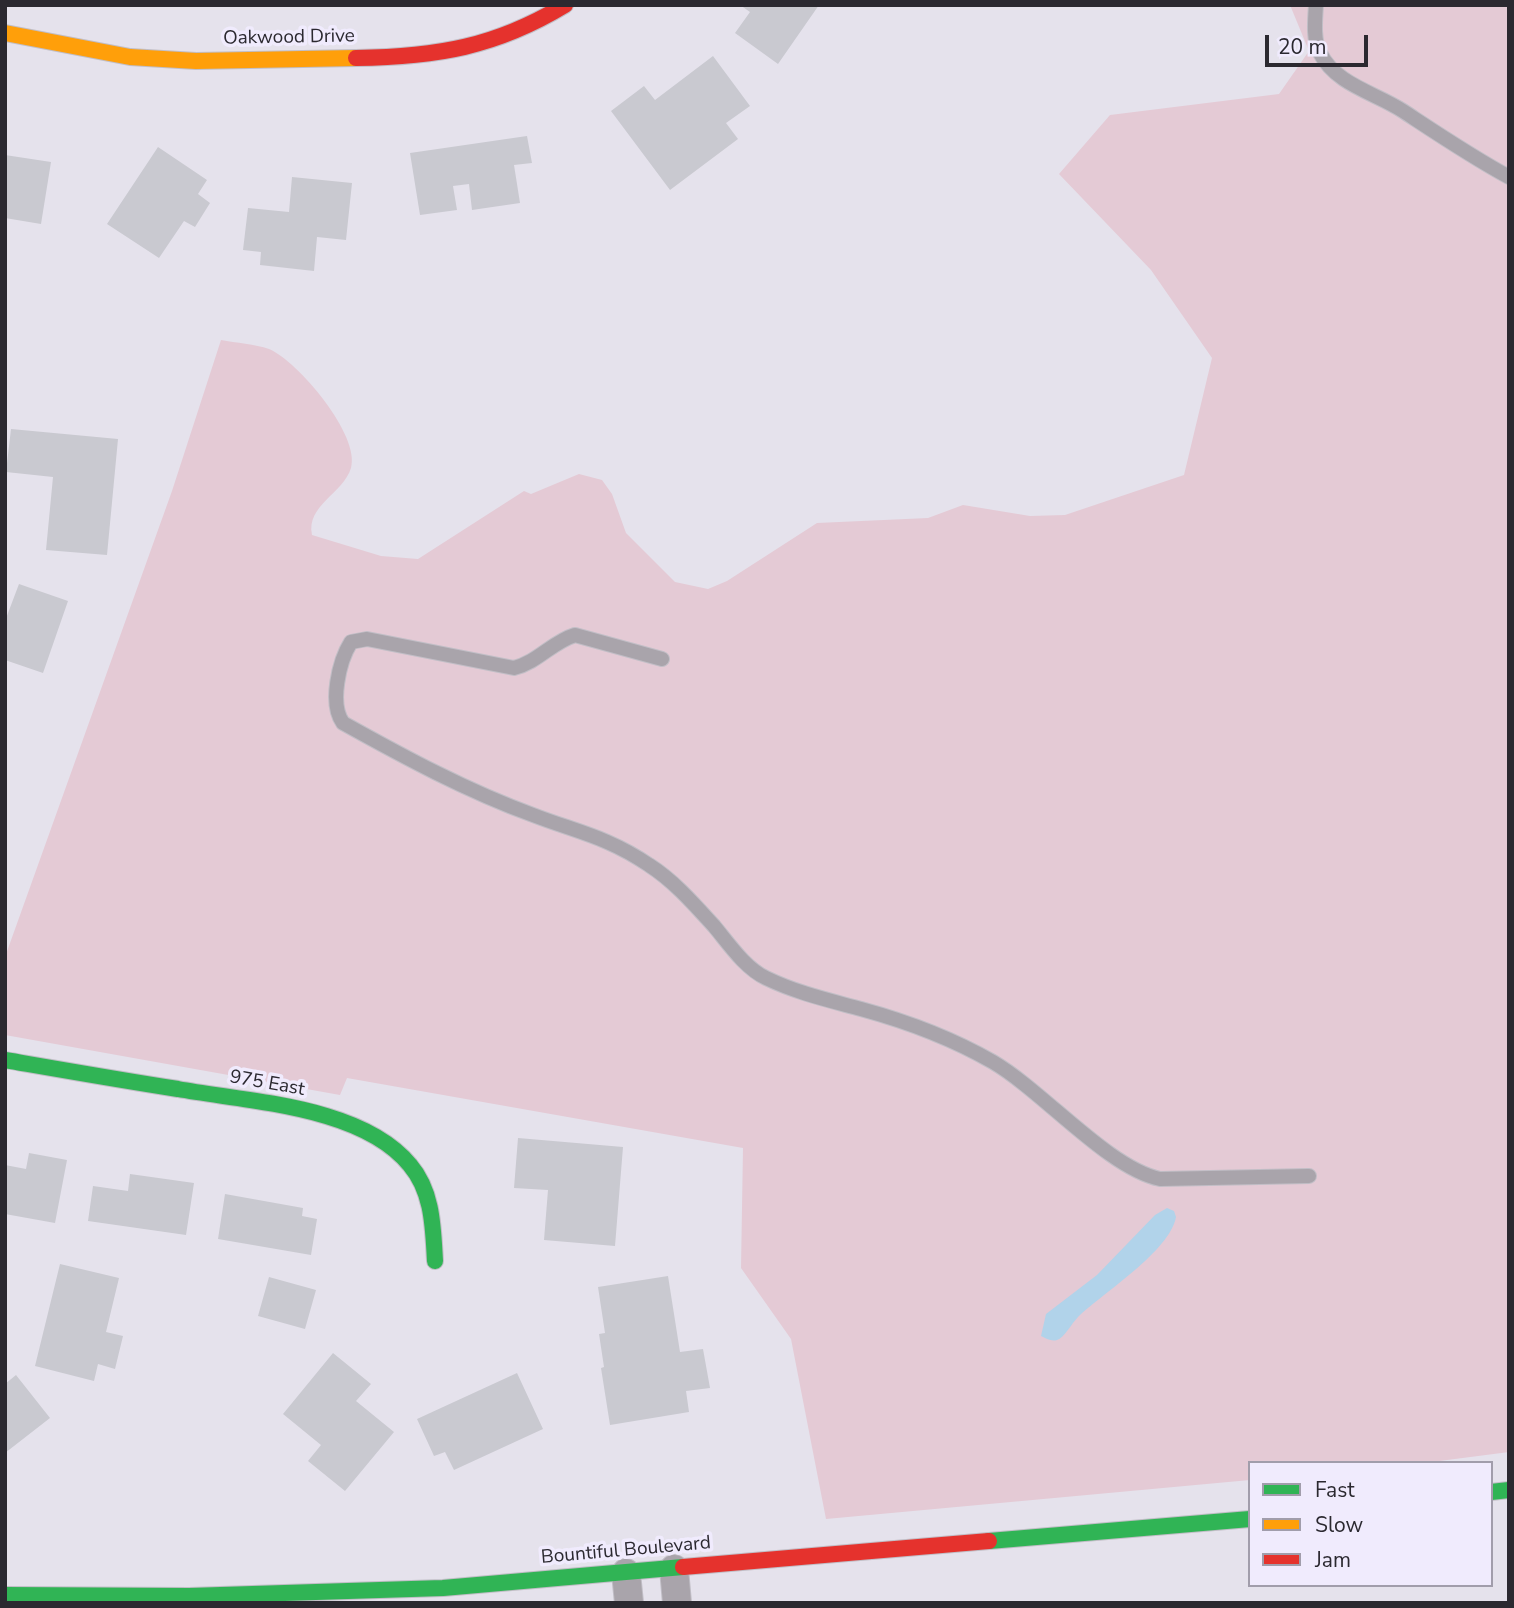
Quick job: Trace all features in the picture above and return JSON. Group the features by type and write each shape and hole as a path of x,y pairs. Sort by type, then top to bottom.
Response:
{"main road":[{"name":"Oakwood Drive","path":"5,33 130,57 183,60 420,57 497,39 534,24 565,5"},
{"name":"975 East","path":"5,1060 304,1111 351,1125 390,1147 421,1181 432,1219 435,1261"},
{"name":"Bountiful Boulevard","path":"5,1595 316,1594 443,1588 1248,1519"}],"street":[{"path":"674,1569 677,1603"},
{"path":"626,1573 629,1603"}],"lane":[{"path":"1315,5 1314,26 1320,53 1345,81 1403,111 1431,132 1509,177"},
{"path":"662,659 575,635 564,639 529,664 514,668 367,639 351,642 344,653 336,700 337,715 343,723 452,781 533,816 600,836 672,882 741,958 763,977 806,996 862,1009 927,1031 991,1061 1031,1087 1105,1150 1140,1174 1160,1179 1309,1176"}],"shaded area":[{"path":"1290,5 1509,5 1509,1452 1439,1461 1248,1461 1248,1480 826,1519 791,1339 741,1268 743,1148 347,1078 340,1095 5,1035 5,957 172,491 221,340 269,349 281,356 325,401 346,438 352,454 351,468 341,485 314,516 312,535 381,556 418,559 524,491 531,494 579,474 602,480 612,494 626,533 675,582 708,589 727,581 817,523 928,518 963,505 1030,516 1065,515 1184,475 1212,358 1151,270 1059,174 1110,115 1279,94 1309,51"}],"water":[{"path":"1167,1208 1174,1211 1176,1217 1162,1244 1078,1317 1060,1339 1041,1336 1046,1314 1097,1275 1155,1215"}],"building":[{"path":"740,5 819,5 778,64 735,33 750,12"},
{"path":"713,56 750,106 726,123 738,139 670,190 611,111 644,86 655,100"},
{"path":"527,136 532,163 514,165 520,203 472,210 469,184 453,186 457,210 420,215 410,153"},
{"path":"158,147 207,180 198,194 210,203 195,227 184,221 159,258 107,224"},
{"path":"5,155 51,162 41,224 5,218"},
{"path":"292,177 352,183 346,240 317,237 314,271 260,265 261,252 243,250 248,208 289,212"},
{"path":"11,429 118,439 107,555 46,550 53,477 6,472"},
{"path":"19,584 68,601 43,673 5,660 5,621"},
{"path":"518,1138 623,1147 615,1246 544,1240 548,1190 514,1188"},
{"path":"29,1153 67,1160 55,1223 5,1214 5,1165 26,1169"},
{"path":"130,1174 194,1183 186,1235 88,1221 93,1186 128,1191"},
{"path":"225,1194 303,1208 302,1216 317,1219 311,1255 218,1239"},
{"path":"60,1264 119,1278 106,1332 123,1336 115,1369 98,1364 94,1381 35,1366"},
{"path":"668,1276 680,1352 703,1349 710,1388 686,1391 689,1412 610,1425 601,1368 604,1367 599,1334 605,1333 598,1287"},
{"path":"269,1277 316,1290 305,1329 258,1316"},
{"path":"333,1353 371,1384 356,1401 394,1432 345,1491 308,1461 321,1445 283,1414"},
{"path":"517,1373 543,1429 454,1470 445,1452 434,1456 417,1419"},
{"path":"16,1375 50,1418 5,1453 5,1384"}],"traffic: fast":[{"path":"5,1060 270,1103 334,1118 363,1130 389,1145 418,1176 430,1211 435,1261"},
{"path":"1493,1492 1509,1490"},
{"path":"989,1541 1248,1519"},
{"path":"5,1595 189,1596 443,1588 683,1567"}],"traffic: slow":[{"path":"5,33 130,57 196,61 356,58"}],"traffic: jam":[{"path":"356,58 413,55 465,47 514,31 565,5"},
{"path":"683,1567 989,1541"}]}
